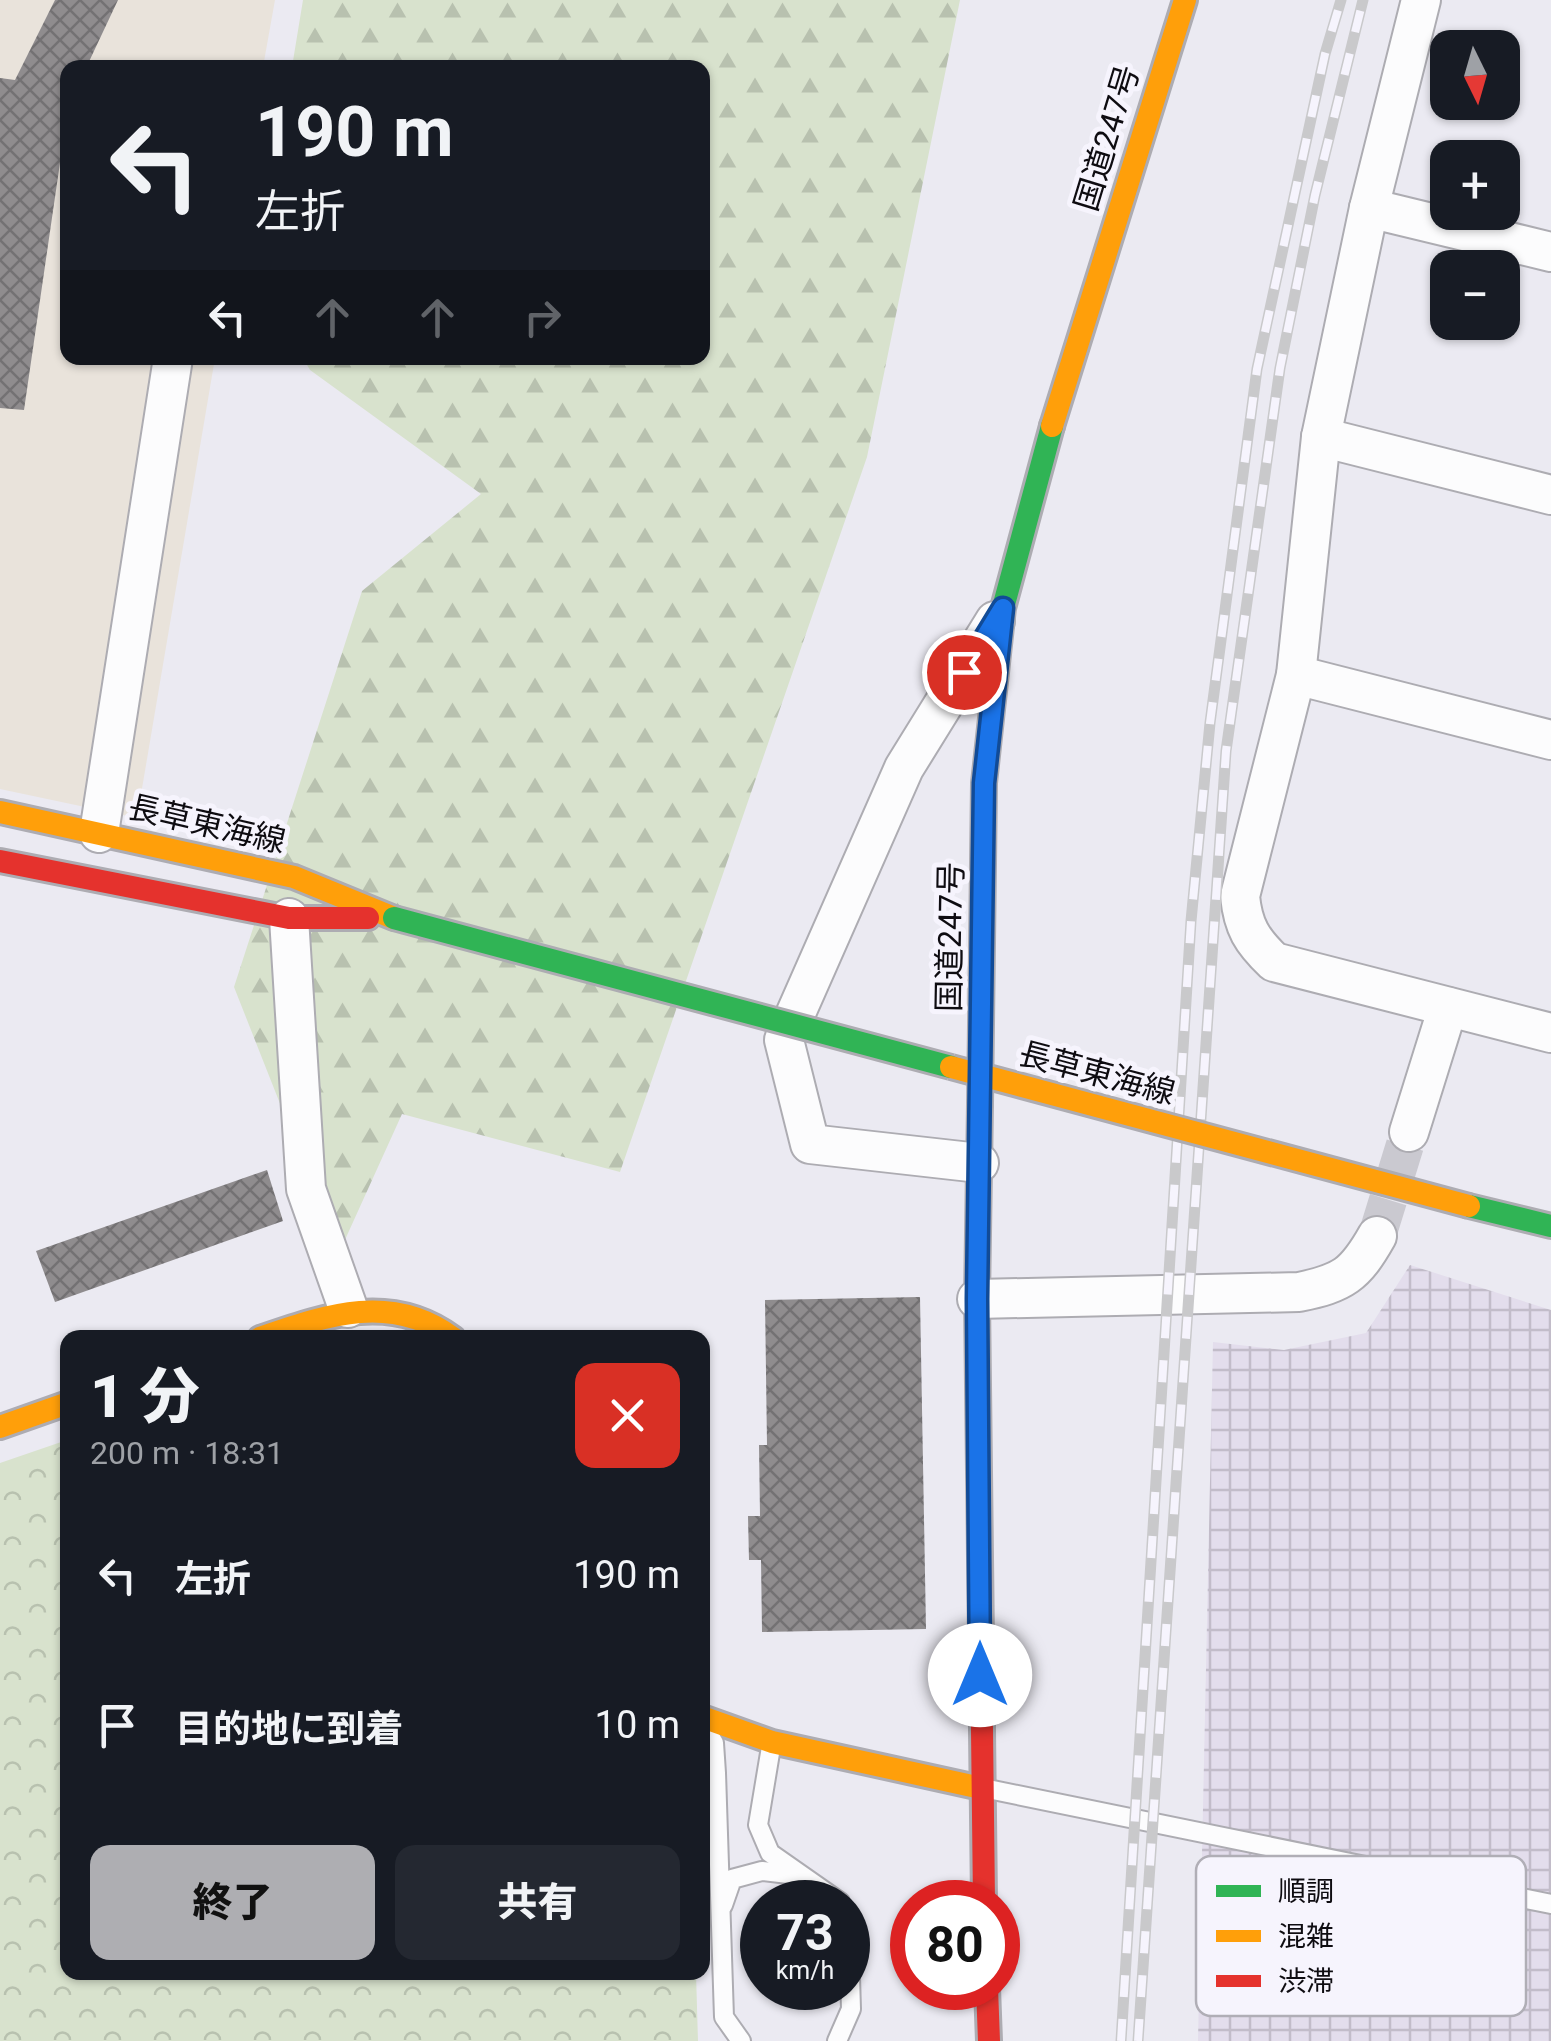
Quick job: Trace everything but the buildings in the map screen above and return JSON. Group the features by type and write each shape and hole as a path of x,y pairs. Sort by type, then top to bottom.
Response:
{"main road":[{"name":"国道247号","path":"983,1880 977,1299 984,783 1003,608 1036,478 1185,0"},
{"name":"長草東海線","path":"0,812 294,877 394,918 1551,1226"},
{"name":"長草東海線","path":"0,860 289,918 394,918"},
{"path":"283,1330 348,1308 390,1309 445,1330"},
{"path":"0,1426 60,1405"},
{"path":"710,1720 772,1742 980,1788"},
{"path":"988,2010 989,2041"}],"street":[{"path":"1421,0 1369,208 1321,437 1296,674 1240,896 1242,919 1252,940 1274,962 1551,1033"},
{"path":"1369,208 1551,252"},
{"path":"99,833 172,365"},
{"path":"1321,437 1551,495"},
{"path":"979,1163 810,1144 784,1040 904,768 1003,608"},
{"path":"1296,674 1551,740"},
{"path":"289,918 306,1189 348,1308"},
{"path":"1409,1132 1448,1007"},
{"path":"977,1299 1299,1292 1333,1285 1360,1267 1376,1236"}],"lane":[{"path":"710,1736 714,1742 716,1773 724,2017 742,2041"},
{"path":"772,1742 758,1825 770,1854 809,1880"},
{"path":"980,1788 1315,1856"},
{"path":"718,1919 732,1879 762,1871 800,1875"},
{"path":"1526,1899 1551,1904"},
{"path":"837,2041 852,2010"}],"shaded area":[{"path":"0,0 275,0 264,60 60,60 60,365 214,365 137,818 0,789"},
{"path":"1410,1265 1551,1310 1551,2041 1198,2041 1199,2016 1526,2016 1526,1856 1202,1856 1213,1342 1284,1350 1366,1333"}],"green space":[{"path":"303,0 960,0 867,457 620,1172 402,1114 339,1253 234,987 362,591 481,494 307,365 710,365 710,60 293,60"},
{"path":"60,1442 60,1980 696,1980 698,2041 0,2041 0,1463"}],"tunnel":[{"path":"1377,1236 1409,1132"}],"railway":[{"path":"1121,2041 1191,921 1210,723 1257,369 1325,54 1341,0"},
{"path":"1138,2041 1226,751 1280,368 1315,195 1363,0"}],"traffic: fast":[{"path":"980,1104 984,783 1003,608 1052,426"},
{"path":"394,918 951,1067"},
{"path":"1469,1206 1551,1226"}],"traffic: slow":[{"path":"1052,426 1185,0"},
{"path":"0,812 294,877 394,918"},
{"path":"951,1067 1469,1206"},
{"path":"285,1330 358,1312 406,1315 440,1330"},
{"path":"0,1427 60,1406"},
{"path":"710,1720 772,1742 981,1788"}],"traffic: jam":[{"path":"0,861 289,918 368,918"},
{"path":"980,1104 977,1299 984,1880"},
{"path":"988,2010 989,2041"}],"route":[{"path":"964,672 1003,608 984,783 977,1299 980,1675"}]}
